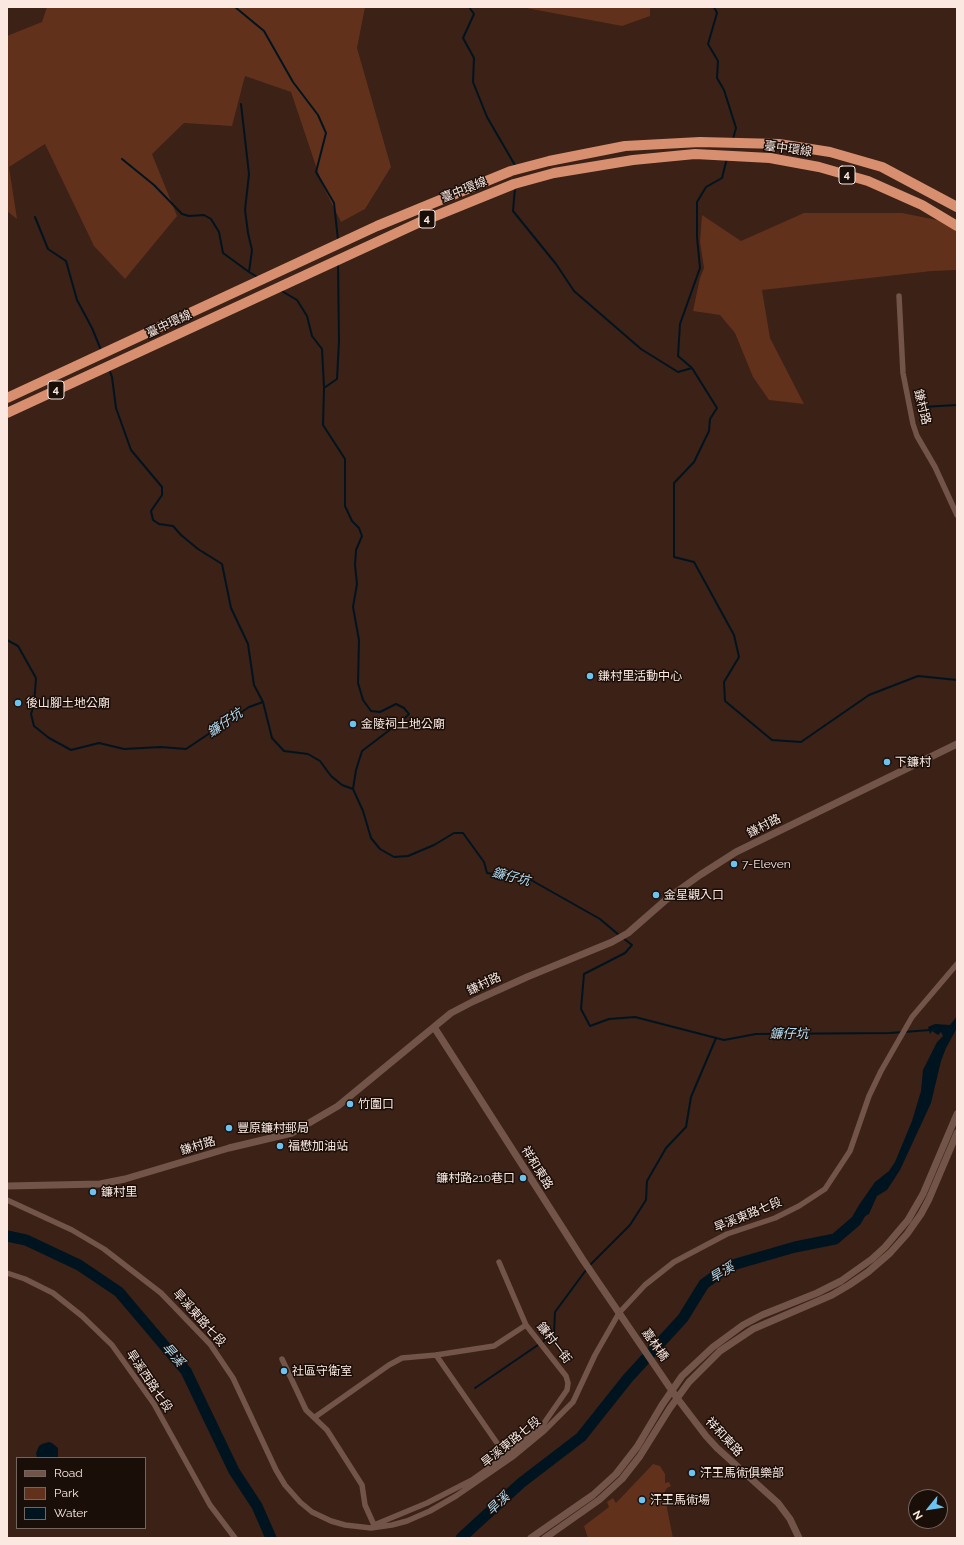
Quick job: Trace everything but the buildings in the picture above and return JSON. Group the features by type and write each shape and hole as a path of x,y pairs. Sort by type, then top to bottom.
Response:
{"highway":[{"name":"臺中環線","path":"7,398 338,244 472,186 516,170 549,161 625,146 700,142 779,144 830,152 882,167 957,207"},
{"name":"臺中環線","path":"7,413 418,223 516,183 554,173 633,160 695,154 770,158 819,167 868,181 922,205 957,226"}],"street":[{"name":"鎌村路","path":"899,296 903,373 913,424 957,515"},
{"name":"鎌村路","path":"7,1186 100,1184 125,1179 229,1148 292,1133 338,1106 451,1013 474,1000 612,942 628,933 668,898 736,852 957,744"},
{"name":"旱溪東路七段","path":"7,1200 72,1230 104,1249 162,1293 210,1344 233,1378 276,1470 292,1494 312,1512 331,1521 351,1527 371,1528 392,1525 407,1521 430,1511 456,1496 514,1456 543,1432 573,1402 595,1355 619,1312 645,1285 674,1262 727,1234 775,1218 799,1206 825,1189 850,1151 869,1096 896,1044 912,1018 957,964"},
{"name":"祥和東路","path":"434,1027 583,1260 624,1320"},
{"path":"531,1538 593,1495 616,1474 637,1447 682,1376 700,1358 733,1332 762,1315 817,1293 841,1281 878,1254 903,1226 915,1208 931,1176 957,1114"},
{"path":"545,1538 599,1500 622,1479 640,1456 677,1398 701,1369 720,1351 767,1322 822,1300 849,1286 890,1253 907,1234 921,1214 929,1199 957,1133"},
{"path":"499,1262 526,1325"},
{"name":"旱溪西路七段","path":"7,1273 25,1279 53,1293 82,1316 112,1345 154,1404 210,1505 235,1538"},
{"name":"嘉林橋","path":"624,1320 667,1382"},
{"name":"鐮村一街","path":"526,1325 566,1376 568,1383 567,1390 542,1426 506,1456 460,1487 427,1503 374,1525 365,1505 362,1485 327,1430 316,1417 389,1365 402,1358 436,1355 494,1346 526,1325"},
{"path":"436,1355 506,1456"},
{"path":"282,1358 306,1410 316,1417"},
{"name":"祥和東路","path":"667,1382 677,1398 717,1448 778,1503 790,1519 799,1538"}],"green space":[{"path":"47,7 365,7 357,48 391,167 365,209 341,222 322,184 291,92 245,76 232,126 184,123 152,154 177,216 125,279 94,246 45,144 9,167 17,219 7,211 7,36 42,22"},
{"path":"521,7 650,7 650,16 622,26"},
{"path":"804,213 902,213 957,224 957,270 932,271 762,290 770,338 804,404 769,400 753,377 735,333 720,315 693,311 700,278 704,268 700,242 702,215 741,241"},
{"name":"汗王馬術場","path":"653,1464 660,1466 665,1474 665,1483 669,1482 671,1486 667,1488 664,1493 673,1538 588,1538 584,1526 609,1507 607,1502 613,1498 616,1503"}],"water":[{"path":"957,1016 957,1028 941,1061 931,1103 900,1170 887,1190 877,1196 869,1214 856,1221 859,1205 875,1182 889,1171 895,1162 912,1121 921,1091 923,1070 937,1042 943,1036 941,1032 938,1035 932,1031 930,1034 928,1027 935,1024 950,1025"},
{"path":"49,1442 52,1443 58,1448 58,1457 37,1457 36,1453 39,1446"}],"waterway":[{"path":"235,7 264,31 293,82 318,115 326,133 316,172 334,203 338,240"},
{"path":"469,7 474,14 463,38 474,58 473,82 487,117 516,167"},
{"path":"714,7 717,13 708,44 718,61 717,78 724,90 736,128 733,139"},
{"path":"241,104 249,174 245,210 252,250 249,272 259,278"},
{"path":"727,158 722,178 706,187 697,202 697,237 700,268 680,324 678,356 692,368 717,408 710,419 709,431 694,462 674,483 674,557 694,562 734,635 739,657 724,682 725,701 772,740 801,742 869,695 918,676 957,680"},
{"path":"122,159 154,185 182,214 189,216 204,215 211,219 219,232 223,253 249,272"},
{"path":"515,188 513,211 556,264 574,291 641,349 678,372 692,368"},
{"path":"35,217 48,249 66,261 77,300 92,328 101,350"},
{"path":"338,263 339,341 337,379 324,388 323,425 345,459 345,506 352,521 359,528 362,536 356,550 355,565 357,584 353,607 359,640 358,683 363,700 371,711 380,712 396,704 404,708 409,714 362,751 356,770 353,789"},
{"path":"280,290 297,300 307,316 312,336 322,349 324,387"},
{"path":"109,369 112,377 116,408 131,450 162,487 162,495 151,511 153,520 159,524 173,526 181,535 198,549 222,564 231,608 248,644 254,685 263,702"},
{"path":"922,407 957,405"},
{"name":"鐮仔坑","path":"7,640 18,646 36,678 34,705 31,714 34,726 49,738 71,750 99,743 124,749 161,747 186,749 249,707 263,702 272,738 284,751 308,754 320,761 331,776 342,785 353,789 363,811 371,838 380,849 394,857 408,856 434,845 454,833 463,833 484,862 487,873 531,880 600,919 619,935"},
{"name":"鐮仔坑","path":"623,938 632,945 625,953 584,974 581,1009 590,1026 609,1019 635,1017 724,1040 756,1034 890,1033 930,1030"},
{"path":"589,1266 630,1225 646,1200 647,1181 666,1148 686,1127 691,1097 716,1038"},
{"name":"旱溪","path":"461,1538 521,1483 581,1437 628,1378 683,1318 704,1284 729,1266 795,1247 835,1239 856,1221 863,1209"},
{"name":"旱溪","path":"7,1236 26,1240 79,1265 119,1292 186,1371 234,1471 257,1506 271,1538"},
{"path":"475,1388 554,1334 555,1312 586,1270"}],"place":[{"name":"鎌村里活動中心","path":"590,676"},
{"name":"後山腳土地公廟","path":"18,703"},
{"name":"金陵祠土地公廟","path":"353,724"},
{"name":"下鐮村","path":"887,762"},
{"name":"7-Eleven","path":"734,864"},
{"name":"金星觀入口","path":"656,895"},
{"name":"竹圍口","path":"350,1104"},
{"name":"豐原鐮村郵局","path":"229,1128"},
{"name":"福懋加油站","path":"280,1146"},
{"name":"鐮村路210巷口","path":"523,1178"},
{"name":"鐮村里","path":"93,1192"},
{"name":"社區守衛室","path":"284,1371"},
{"name":"汗王馬術俱樂部","path":"692,1473"},
{"name":"汗王馬術場","path":"642,1500"}]}
